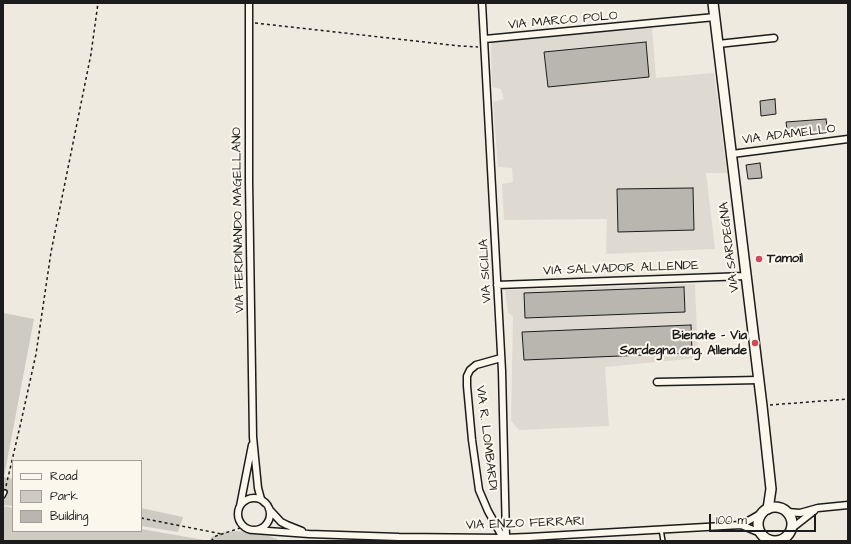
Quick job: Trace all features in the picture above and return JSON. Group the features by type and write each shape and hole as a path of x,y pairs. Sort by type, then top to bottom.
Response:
{"street":[{"name":"VIA FERDINANDO MAGELLANO","path":"249,3 249,181 254,437 258,488 261,499 267,505"},
{"name":"VIA SICILIA","path":"482,3 501,358 504,538"},
{"name":"VIA SARDEGNA","path":"713,3 771,489 765,511"},
{"name":"VIA MARCO POLO","path":"485,39 714,17"},
{"path":"718,44 774,38"},
{"name":"VIA ADAMELLO","path":"732,154 848,139"},
{"name":"VIA SALVADOR ALLENDE","path":"497,285 746,276"},
{"name":"VIA R. LOMBARDI","path":"501,358 476,365 470,370 467,376 467,386 472,440 479,490 488,511 504,538"},
{"path":"657,382 759,380"},
{"name":"VIA FERDINANDO MAGELLANO","path":"240,507 254,437"},
{"name":"VIA SARDEGNA","path":"771,489 784,510"},
{"path":"251,498 256,498 267,505 270,513 264,526 254,530 243,525 238,512 242,503 251,498"},
{"name":"VIA ENZO FERRARI","path":"267,505 281,522 309,534"},
{"path":"818,508 783,539 776,540 768,538 760,531 760,518 765,511 772,507 800,513 818,508 848,505"},
{"path":"784,510 790,516 792,522 789,535"},
{"name":"VIA ENZO FERRARI","path":"254,530 309,534 399,537 504,538 741,525 765,511"},
{"name":"VIA ENZO FERRARI","path":"741,525 768,538"}],"lane":[{"path":"3,496 5,492"},
{"path":"661,530 663,541"}],"path":[{"path":"12,460 36,354 51,252 91,54 98,3"},
{"path":"249,22 460,46 485,47"},
{"path":"762,406 848,399"},
{"path":"5,492 12,461"},
{"path":"142,518 222,534"},
{"path":"211,541 216,536 240,528 243,525"}],"shaded area":[{"path":"652,27 656,78 714,73 727,173 706,173 715,249 606,254 607,219 504,220 502,184 513,182 512,168 498,167 493,102 504,99 501,89 492,87 491,43"},
{"path":"695,284 698,358 605,367 609,426 519,430 511,421 513,316 508,313 505,290"}],"green space":[{"path":"3,313 34,319 4,477 12,479 12,506 3,505"},
{"path":"3,506 12,508 12,532 142,532 142,529 210,541 3,541"},
{"path":"142,508 183,517 178,532 142,526"},
{"path":"235,531 269,536 277,539 278,541 210,541 211,537 216,535"}],"building":[{"path":"646,42 649,77 548,87 544,52"},
{"path":"775,99 776,114 761,116 760,101"},
{"path":"826,119 828,133 788,137 786,122"},
{"path":"760,163 762,178 748,179 746,165"},
{"path":"693,188 694,230 618,232 617,189"},
{"path":"684,287 685,312 525,318 524,293"},
{"path":"691,325 692,353 524,360 522,332"}],"place":[{"name":"Tamoil","path":"759,259"},
{"name":"Bienate - Via Sardegna ang. Allende","path":"755,343"}]}
